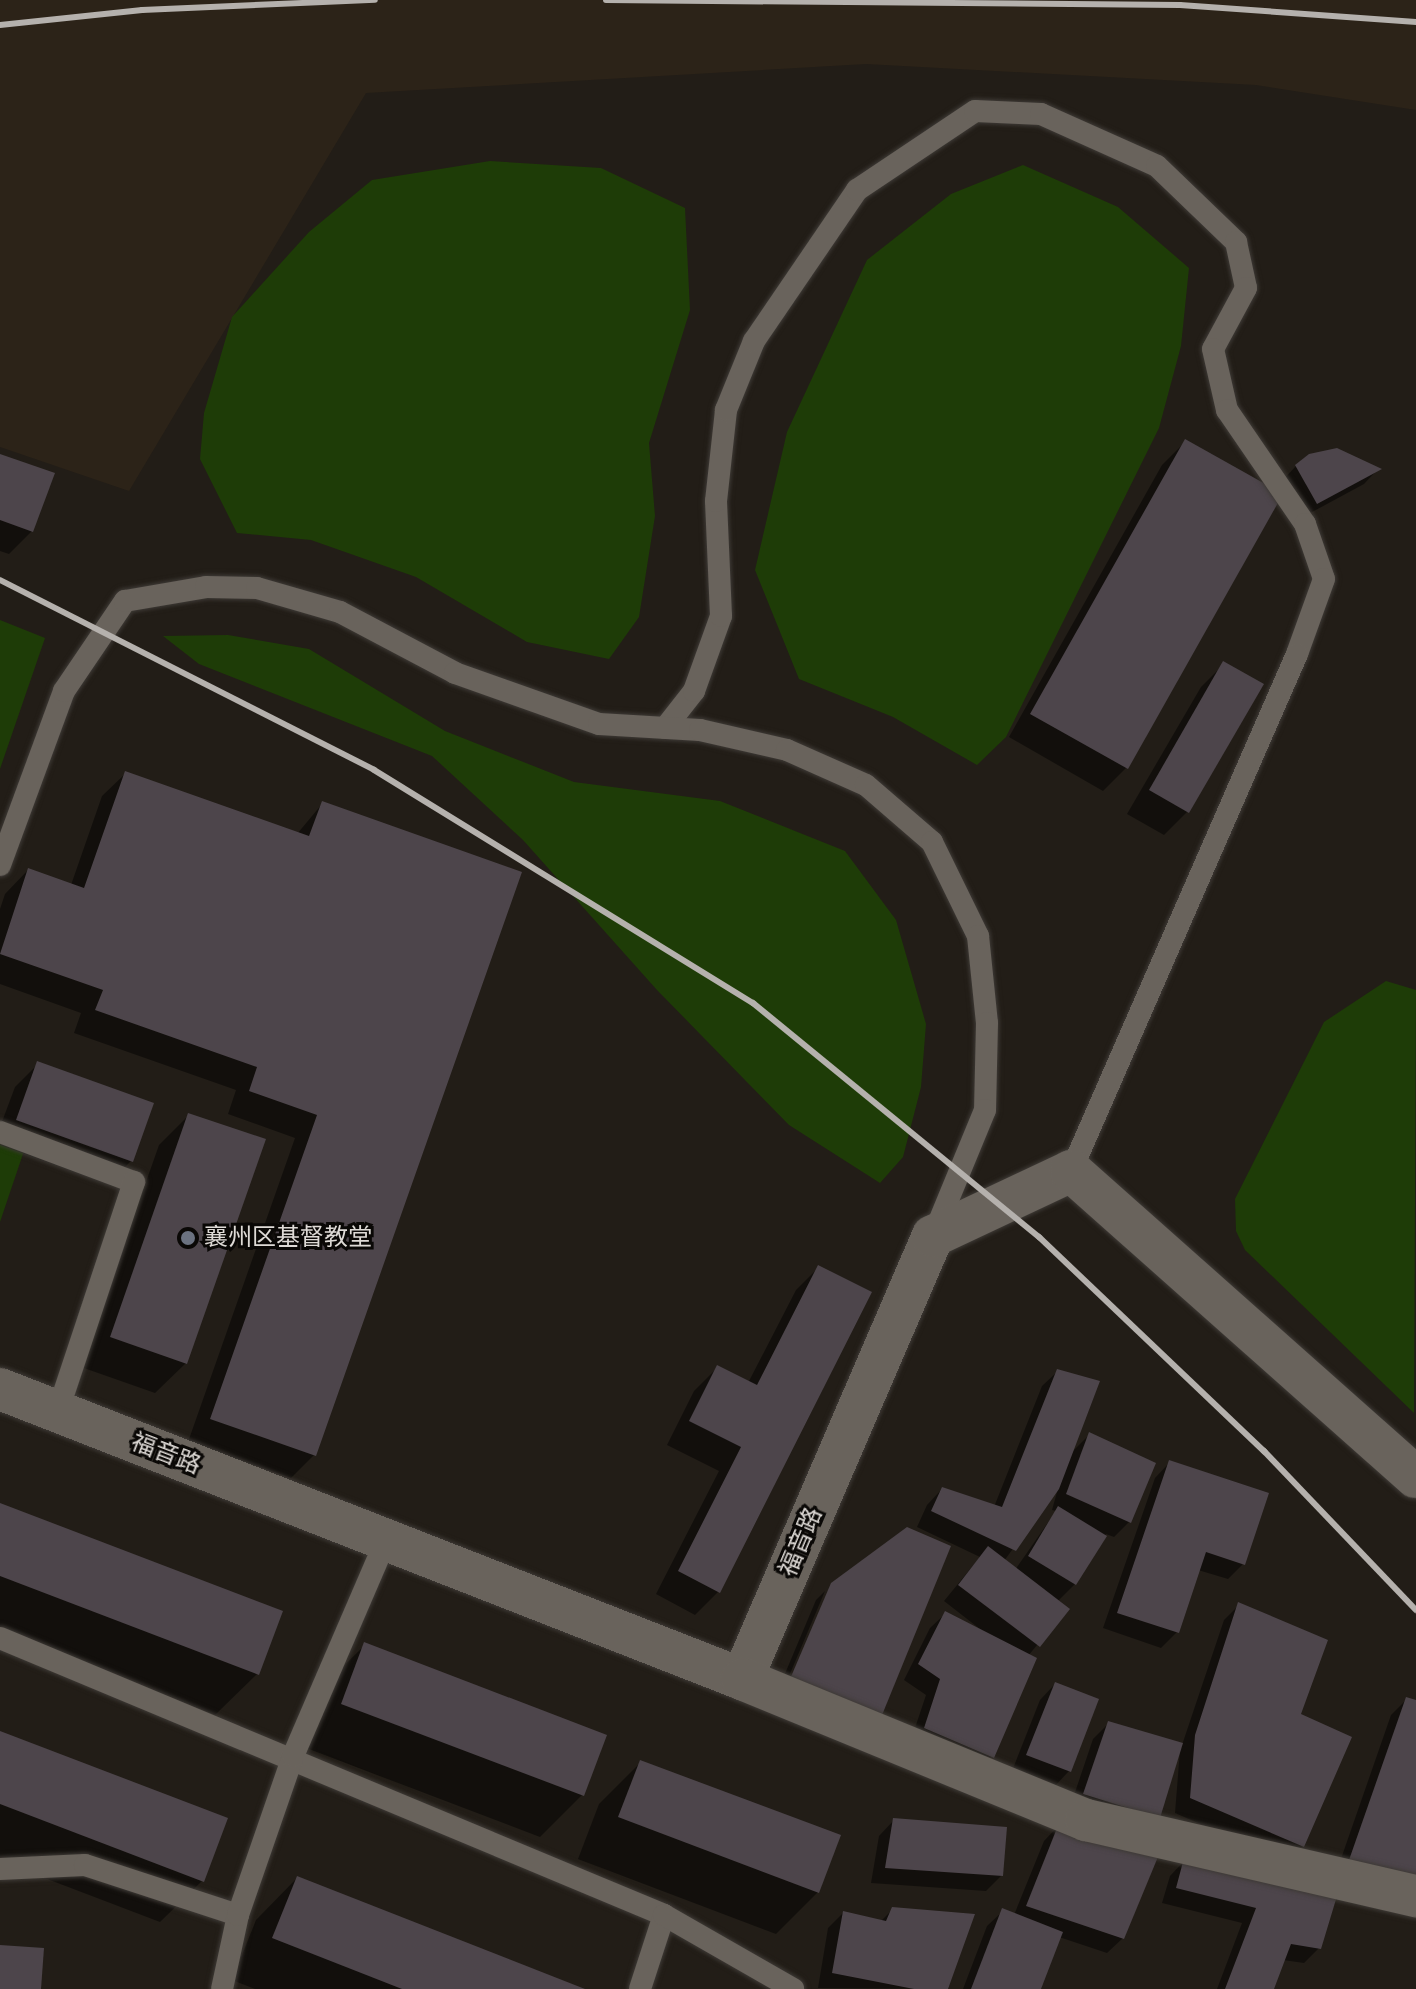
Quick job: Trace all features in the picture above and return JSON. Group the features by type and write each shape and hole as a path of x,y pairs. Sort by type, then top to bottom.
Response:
{"street":[{"path":"933,1236 1071,1171 1416,1477"},
{"name":"福音路","path":"0,1389 742,1679 933,1236"},
{"path":"742,1679 1086,1820 1416,1896"}],"lane":[{"path":"665,728 694,691 721,616 716,501 726,410 754,341 857,190 975,111 1041,114 1157,166 1236,242 1246,288 1213,349 1227,410 1305,524 1324,579 1297,654 1071,1171"},
{"path":"0,865 64,691 125,601 206,587 257,588 340,612 455,673 536,705 599,724 700,730 787,750 866,785 932,842 978,936 987,1023 985,1110 933,1236"},
{"path":"0,1132 134,1182 58,1411"},
{"path":"222,1989 238,1915 293,1756 386,1540"},
{"path":"0,1638 293,1756 664,1915 793,1989"},
{"path":"0,1869 85,1865 238,1915"},
{"path":"640,1989 664,1915"}],"shaded area":[{"path":"0,0 1416,0 1416,110 1256,85 866,64 366,93 129,491 0,447"}],"green space":[{"path":"490,161 601,168 685,208 690,310 649,443 655,516 639,617 609,659 527,642 416,577 311,540 237,533 200,459 204,413 232,317 309,232 372,180"},
{"path":"1023,165 1118,207 1189,268 1181,346 1159,428 1006,737 977,765 893,717 799,679 755,570 787,432 867,260 951,194"},
{"path":"0,620 45,638 0,769"},
{"path":"228,635 309,649 445,731 574,782 720,801 845,851 896,920 926,1024 921,1087 903,1157 880,1183 789,1125 657,990 523,840 432,756 199,664 163,636"},
{"path":"1386,981 1416,990 1414,1413 1245,1250 1236,1231 1235,1199 1324,1022"},
{"path":"0,1132 27,1142 0,1222"}],"building":[{"path":"1185,439 1283,494 1128,769 1030,714"},
{"path":"1337,448 1382,469 1317,504 1295,465 1309,454"},
{"path":"0,454 55,473 33,532 0,520"},
{"path":"1223,661 1264,684 1189,813 1149,790"},
{"path":"125,771 309,836 322,801 522,872 316,1456 210,1419 317,1115 249,1091 257,1067 95,1010 103,990 0,954 28,868 84,888"},
{"path":"37,1061 154,1103 133,1162 16,1120"},
{"name":"襄州区基督教堂","path":"188,1113 266,1139 187,1364 110,1337"},
{"path":"818,1265 872,1292 720,1593 678,1571 741,1447 689,1421 717,1365 757,1385"},
{"path":"1057,1369 1100,1381 1059,1489 1016,1551 931,1511 942,1487 1002,1507"},
{"path":"1089,1432 1156,1463 1131,1523 1066,1494"},
{"path":"1169,1460 1269,1493 1245,1565 1206,1552 1179,1633 1117,1613"},
{"path":"0,1503 283,1611 259,1675 0,1576"},
{"path":"1058,1506 1107,1536 1076,1585 1028,1556"},
{"path":"907,1527 951,1546 880,1720 790,1679 831,1583"},
{"path":"988,1546 1070,1609 1040,1647 958,1585"},
{"path":"1238,1602 1328,1640 1301,1714 1352,1737 1304,1847 1190,1798 1195,1735"},
{"path":"945,1611 1037,1658 994,1758 924,1728 940,1679 918,1664"},
{"path":"364,1642 607,1735 584,1796 341,1704"},
{"path":"1055,1682 1099,1699 1071,1772 1026,1755"},
{"path":"1406,1697 1416,1700 1416,1879 1349,1860"},
{"path":"1108,1721 1183,1743 1160,1818 1083,1794"},
{"path":"0,1731 228,1818 204,1882 0,1804"},
{"path":"640,1760 841,1835 819,1893 618,1817"},
{"path":"893,1818 1007,1827 1003,1876 885,1868"},
{"path":"1059,1823 1160,1852 1124,1939 1026,1906"},
{"path":"1184,1858 1337,1896 1321,1949 1291,1944 1274,1989 1225,1989 1256,1908 1176,1888"},
{"path":"297,1876 585,1989 402,1989 272,1938"},
{"path":"892,1907 975,1914 948,1989 914,1989 832,1973 843,1911 886,1921"},
{"path":"1002,1908 1063,1932 1041,1989 971,1989"},
{"path":"0,1945 44,1948 41,1989 0,1989"}],"railway":[{"path":"0,25 142,10 375,0"},
{"path":"606,0 1180,5 1416,22"},
{"path":"0,580 374,770 753,1003 1039,1237 1264,1451 1416,1610"}],"place":[{"name":"襄州区基督教堂","path":"188,1238"}]}
